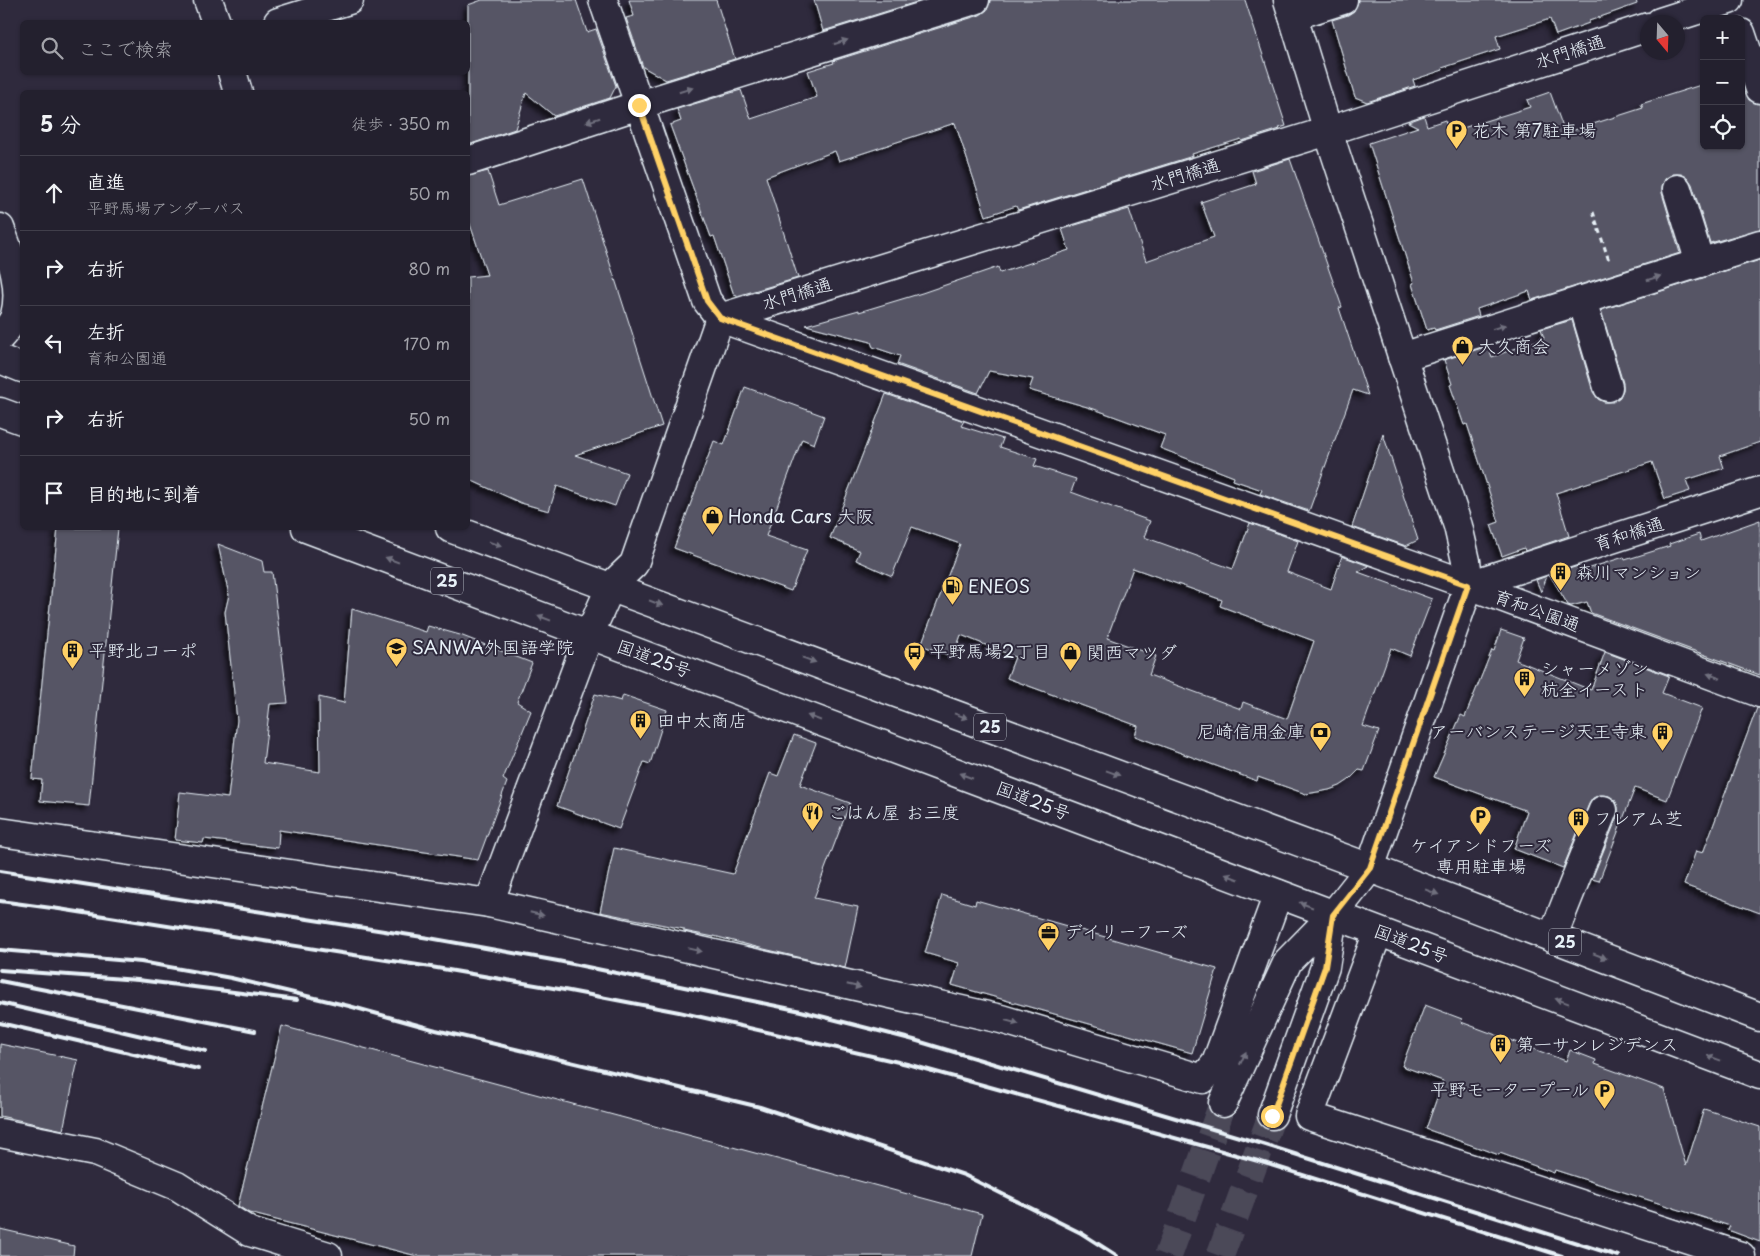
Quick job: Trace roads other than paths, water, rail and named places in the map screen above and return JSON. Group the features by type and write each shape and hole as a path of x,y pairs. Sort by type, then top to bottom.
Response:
{"main road":[{"path":"208,0 215,20"},
{"path":"284,20 349,0"},
{"path":"489,903 589,635 611,586 634,564 720,318 707,301 603,0"},
{"path":"470,160 639,105 975,0"},
{"path":"1223,1103 1288,961 1333,915 1370,868 1468,585 1466,561 1458,526 1328,131 1290,8 1344,0"},
{"path":"1682,15 1730,0 1735,15"},
{"name":"水門橋通","path":"720,318 1328,131 1640,30"},
{"path":"1745,45 1760,89"},
{"path":"233,75 237,90"},
{"path":"1677,189 1700,263"},
{"path":"0,228 14,267 17,293 15,316 0,338"},
{"path":"1402,357 1760,244"},
{"path":"1582,300 1608,387"},
{"name":"育和公園通","path":"720,318 1468,585 1760,693"},
{"path":"0,359 20,367"},
{"path":"0,412 20,419"},
{"name":"育和橋通","path":"1468,585 1760,492"},
{"name":"国道25号","path":"311,530 1760,1074"},
{"name":"25","path":"456,530 1370,868 1760,1017"},
{"path":"1552,938 1604,810"},
{"path":"0,832 489,903 1001,1019 1203,1079 1216,1063 1278,894"},
{"path":"1272,1116 1325,967 1333,915"},
{"path":"1378,932 1309,1116 1741,1256"},
{"path":"0,1133 95,1152 177,1186 250,1232 328,1256"}],"tunnel":[{"path":"1168,1256 1223,1103"},
{"path":"1220,1256 1272,1115"}],"railway":[{"path":"0,871 429,938 558,961 801,1011 914,1040 1266,1145 1618,1256"},
{"path":"0,901 431,967 679,1012 907,1064 1258,1161 1562,1256"},
{"path":"0,950 141,962 231,978 349,1006 436,1030 760,1107 964,1175 1081,1233 1117,1256"},
{"path":"0,970 138,980 297,1000"},
{"path":"0,981 255,1031"},
{"path":"0,1003 206,1051"},
{"path":"0,1023 198,1069"}],"place":[{"name":"花木 第7駐車場","path":"1456,150"},
{"name":"大久商会","path":"1462,366"},
{"name":"Honda Cars 大阪","path":"712,536"},
{"name":"森川マンション","path":"1560,592"},
{"name":"ENEOS","path":"952,606"},
{"name":"SANWA外国語学院","path":"396,667"},
{"name":"平野北コーポ","path":"73,670"},
{"name":"平野馬場2丁目","path":"914,671"},
{"name":"関西マツダ","path":"1071,672"},
{"name":"シャーメゾン 杭全イースト","path":"1525,698"},
{"name":"田中太商店","path":"641,740"},
{"name":"尼崎信用金庫","path":"1321,751"},
{"name":"アーバンステージ天王寺東","path":"1663,751"},
{"name":"ごはん屋 お三度","path":"812,832"},
{"name":"ケイアンドフーズ 専用駐車場","path":"1481,835"},
{"name":"フレアム芝","path":"1578,838"},
{"name":"デイリーフーズ","path":"1049,951"},
{"name":"第一サンレジデンス","path":"1500,1064"},
{"name":"平野モータープール","path":"1605,1109"}]}
